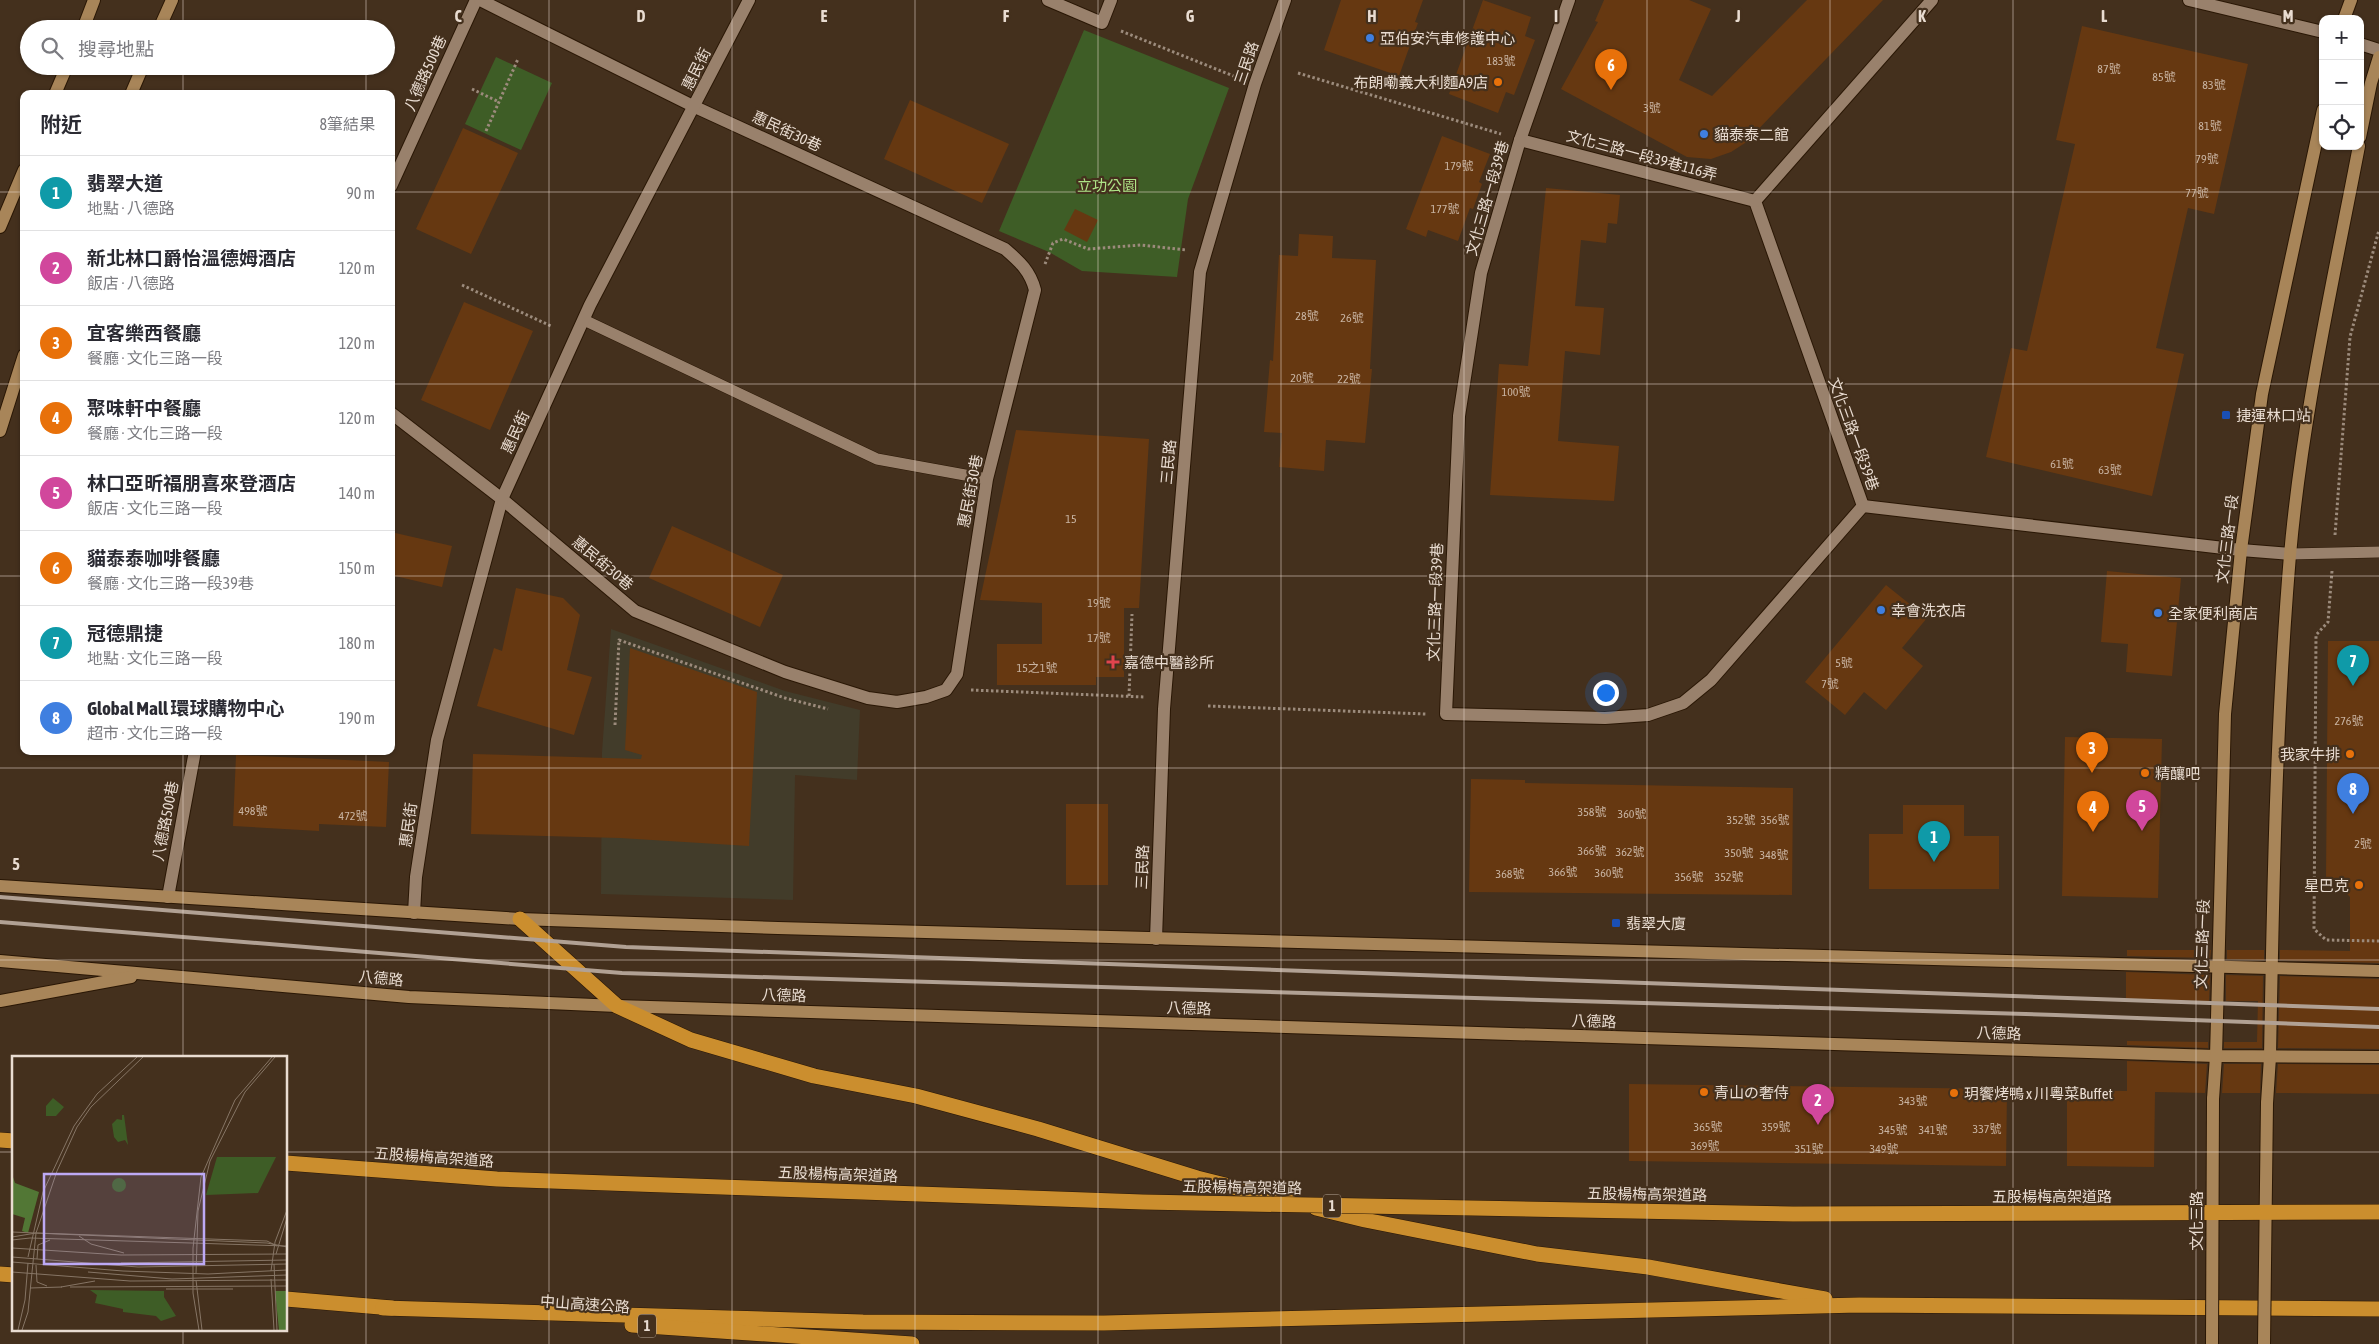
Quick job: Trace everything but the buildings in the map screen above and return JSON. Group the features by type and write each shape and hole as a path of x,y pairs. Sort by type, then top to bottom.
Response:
{"highway":[{"path":"520,919 617,1006 691,1040 814,1076 916,1096 1038,1129 1197,1178 1365,1220 1537,1254 1648,1267 1859,1305"},
{"name":"五股楊梅高架道路","path":"288,1162 497,1179 1143,1202 1793,1214 2379,1212"},
{"name":"中山高速公路","path":"288,1299 383,1308 912,1344"},
{"path":"383,1308 863,1322 1104,1323 1859,1305 2379,1309"}],"street":[{"path":"86,20 94,0"},
{"path":"163,20 172,0"},
{"name":"八德路500巷","path":"395,177 476,0"},
{"name":"惠民街30巷","path":"395,416 502,499 635,611 785,672 868,698 897,702 926,697 946,690 956,674 988,479 1035,290 1031,275 1005,249 695,107 480,0"},
{"name":"惠民街","path":"414,913 416,877 437,740 502,499 584,320 749,0"},
{"path":"1048,0 1102,23 1111,0"},
{"name":"三民路","path":"1156,939 1164,709 1200,272 1255,84 1285,0"},
{"name":"文化三路一段39巷","path":"1569,0 1520,140 1481,274 1458,416 1446,714 1605,718 1648,715 1683,703 1711,680 1863,506"},
{"path":"1755,201 1932,0"},
{"path":"2189,0 2319,31"},
{"path":"2345,15 2351,0"},
{"path":"2364,45 2379,50"},
{"path":"2364,117 2379,57"},
{"path":"58,90 63,75"},
{"path":"133,90 139,75"},
{"name":"文化三路一段","path":"2213,1099 2216,1056 2225,714 2241,550 2262,394 2319,129"},
{"name":"文化三路一段39巷116弄","path":"1520,140 1755,201"},
{"path":"2264,1344 2267,1103 2270,1057 2277,756 2290,554 2307,419 2357,150"},
{"path":"0,227 20,180"},
{"name":"文化三路一段39巷","path":"1755,201 1863,506"},
{"path":"0,431 20,368"},
{"name":"文化三路一段39巷","path":"1863,506 2290,554"},
{"name":"八德路500巷","path":"168,897 195,755"},
{"path":"0,886 520,919 1156,939 2379,971"},
{"name":"八德路","path":"0,962 148,973 409,997 617,1006 2216,1056 2379,1058"},
{"path":"0,1002 148,973"},
{"name":"文化三路","path":"2212,1344 2213,1099"}],"lane":[{"path":"584,320 877,459 988,479"},
{"path":"2290,554 2379,552"}],"path":[{"path":"1102,23 1238,78"},
{"path":"486,131 518,59"},
{"path":"1298,73 1520,140"},
{"path":"472,89 499,102"},
{"path":"2379,230 2350,337 2328,622 2316,635 2314,929 2326,940 2379,941"},
{"path":"1035,290 1053,243 1063,238 1088,249 1142,245 1186,250"},
{"path":"462,285 551,326"},
{"path":"1129,696 1132,614"},
{"path":"615,725 619,640 785,698 833,710"},
{"path":"946,690 1148,697"},
{"path":"1208,706 1446,714"}],"shaded area":[{"path":"611,629 785,691 860,710 857,780 795,775 793,900 601,894 602,752"}],"green space":[{"name":"立功公園","path":"1084,30 1229,88 1188,199 1177,277 1082,271 1049,252 999,231"},
{"path":"496,57 552,83 521,150 465,124"}],"railway":[{"path":"0,897 626,947 2379,1009"},
{"path":"0,922 622,973 2056,1015 2379,1027"}],"place":[{"name":"亞伯安汽車修護中心","path":"1370,38"},
{"name":"布朗嘞義大利麵A9店","path":"1498,82"},
{"name":"貓泰泰咖啡餐廳","path":"1611,90"},
{"name":"貓泰泰二館","path":"1704,134"},
{"name":"捷運林口站","path":"2226,415"},
{"name":"幸會洗衣店","path":"1881,610"},
{"name":"全家便利商店","path":"2158,613"},
{"name":"嘉德中醫診所","path":"1113,662"},
{"name":"冠德鼎捷","path":"2353,686"},
{"name":"我家牛排","path":"2350,754"},
{"name":"宜客樂西餐廳","path":"2092,773"},
{"name":"精釀吧","path":"2145,773"},
{"name":"Global Mall 環球購物中心","path":"2353,814"},
{"name":"林口亞昕福朋喜來登酒店","path":"2142,831"},
{"name":"聚味軒中餐廳","path":"2093,832"},
{"name":"翡翠大道","path":"1934,862"},
{"name":"星巴克","path":"2359,885"},
{"name":"翡翠大廈","path":"1616,923"},
{"name":"青山の奢侍","path":"1704,1092"},
{"name":"玥饗烤鴨 x 川粵菜Buffet","path":"1954,1093"},
{"name":"新北林口爵怡溫德姆酒店","path":"1818,1125"}]}
